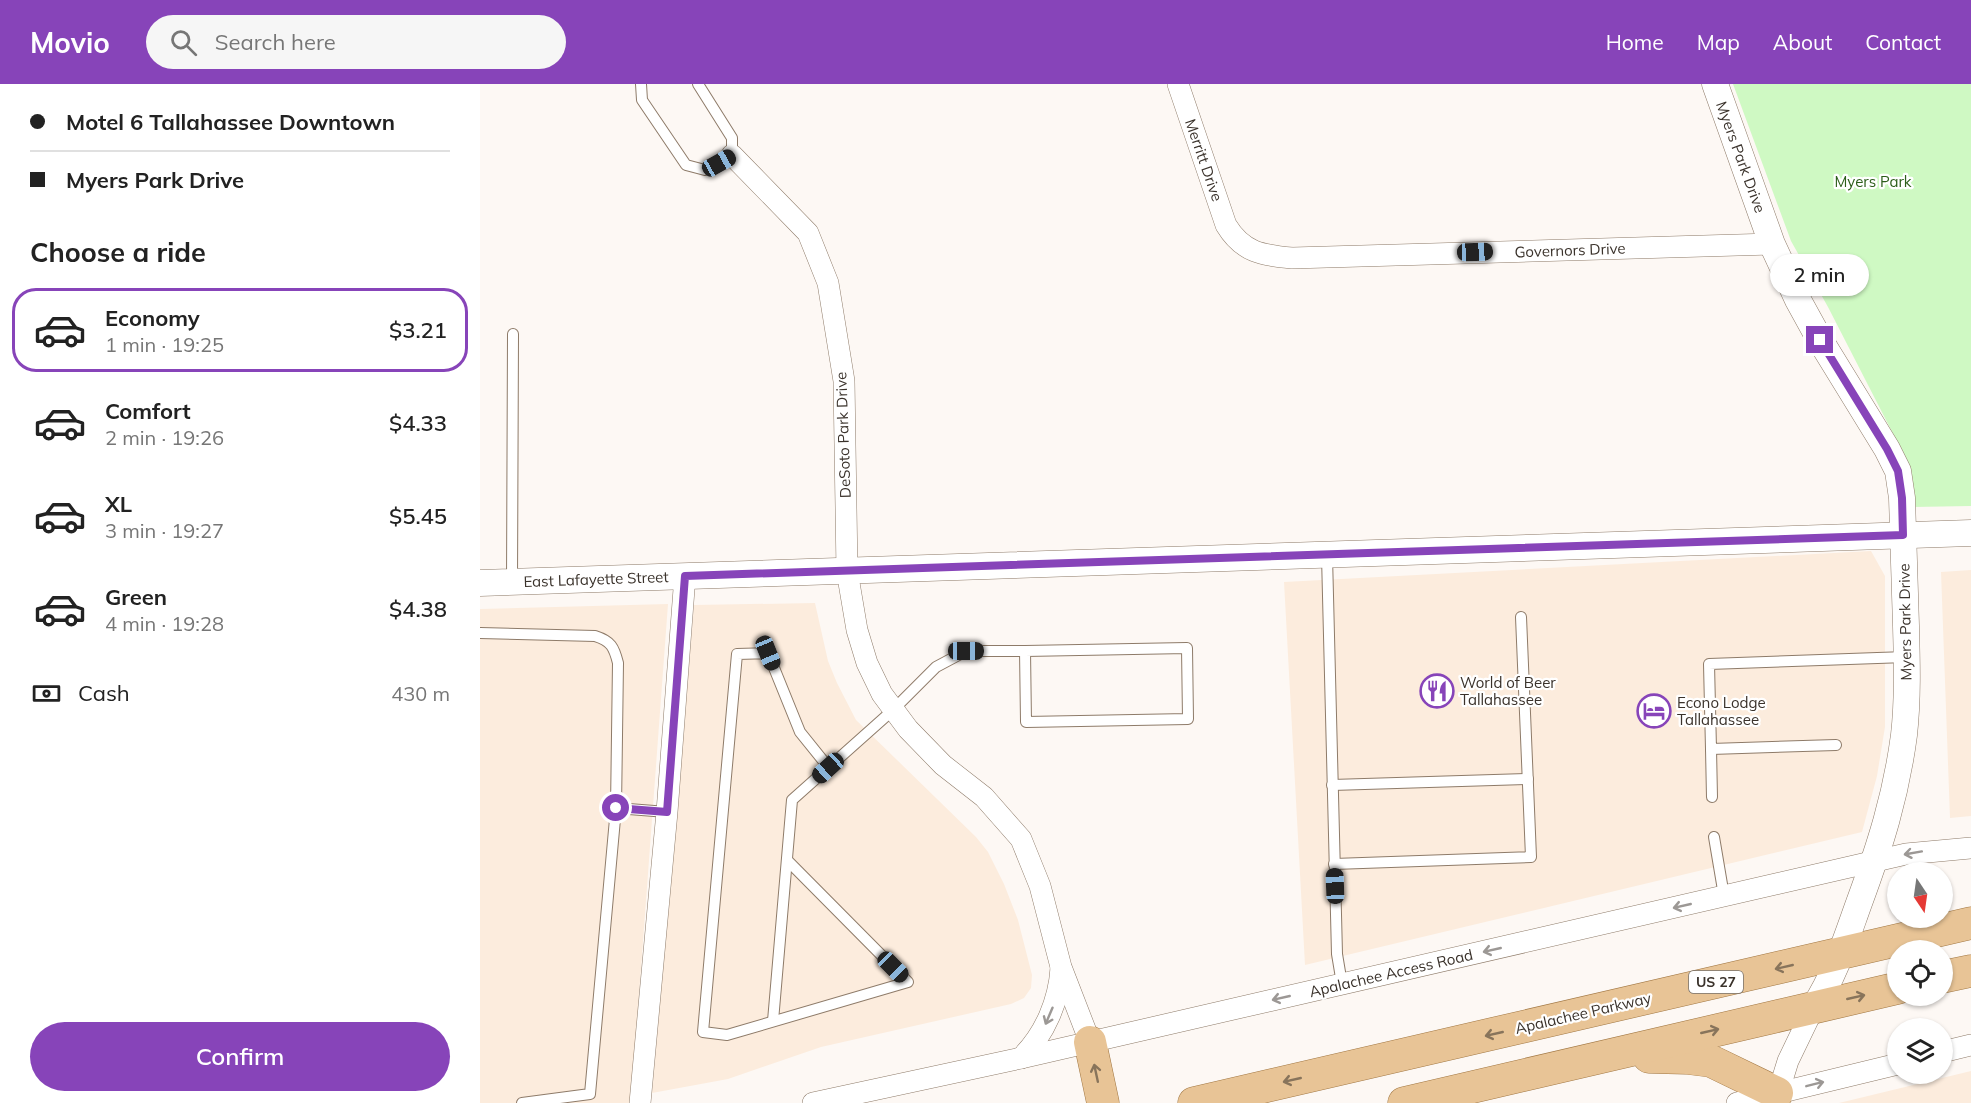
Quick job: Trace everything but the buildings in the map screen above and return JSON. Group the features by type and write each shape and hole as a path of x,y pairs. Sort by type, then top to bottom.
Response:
{"main road":[{"name":"Apalachee Parkway","path":"1194,1103 1971,923"},
{"path":"1953,975 1971,971"},
{"path":"1404,1103 1887,990"},
{"path":"1090,1042 1103,1103"},
{"path":"1571,1064 1639,1058 1694,1058 1721,1065 1776,1098"}],"street":[{"name":"Merritt Drive","path":"1178,84 1226,225 1232,234"},
{"name":"Myers Park Drive","path":"1715,84 1772,244 1820,340 1887,449 1898,471 1902,498 1906,657 1905,717 1901,751 1887,823 1841,954 1829,982 1814,1007"},
{"name":"DeSoto Park Drive","path":"732,155 808,233 828,283 844,381 847,571 857,630 867,663 882,694 908,729 943,765 984,797 1021,839 1040,886 1061,967 1090,1042"},
{"name":"Governors Drive","path":"1232,234 1241,243 1261,255 1292,258 1772,244"},
{"name":"East Lafayette Street","path":"480,583 1971,533"},
{"path":"640,1103 667,812 685,576"},
{"name":"Apalachee Access Road","path":"813,1103 1022,1058 1874,861 1920,852 1971,848"},
{"path":"1022,1058 1035,1044 1049,1017 1057,994 1061,967"},
{"path":"1776,1098 1795,1046 1814,1007"},
{"path":"1953,1049 1971,1045"},
{"path":"1737,1103 1776,1098 1887,1067"}],"lane":[{"path":"641,84 642,100 686,165 705,170 732,155 732,138 698,84"},
{"path":"512,582 513,334"},
{"path":"1326,554 1337,954 1342,984"},
{"path":"1334,864 1531,857 1521,617"},
{"path":"480,633 595,636 607,640 615,650 618,663 616,808 590,1094 522,1103"},
{"path":"773,1021 792,800 893,710 936,667 966,651 1187,648 1188,719 1026,722 1025,651"},
{"path":"787,860 909,982 727,1035 703,1032 737,654 768,653 800,732 828,768"},
{"path":"1713,797 1709,664 1906,657"},
{"path":"1711,749 1836,745"},
{"path":"1332,785 1528,778"},
{"path":"616,808 667,812"},
{"path":"1714,837 1724,897"}],"shaded area":[{"path":"1871,551 1885,576 1885,727 1877,776 1862,832 1305,965 1284,582"},
{"path":"1971,570 1971,816 1950,818 1941,572"},
{"path":"815,603 828,661 856,720 976,837 988,852 1018,920 1032,975 1031,988 1024,998 1011,1004 821,1047 728,1079 652,1093 694,605"},
{"path":"668,604 631,1103 480,1103 480,609"},
{"path":"1971,1071 1971,1103 1839,1103 1917,1084 1953,1084 1953,1075"}],"green space":[{"name":"Myers Park","path":"1733,84 1971,84 1971,506 1913,507 1907,461 1828,307 1791,241"}],"place":[{"name":"World of Beer Tallahassee","path":"1437,691"},
{"name":"Econo Lodge Tallahassee","path":"1654,711"}],"route":[{"path":"616,808 667,812 685,576 1903,535 1902,498 1898,471 1887,449 1820,340"}]}
